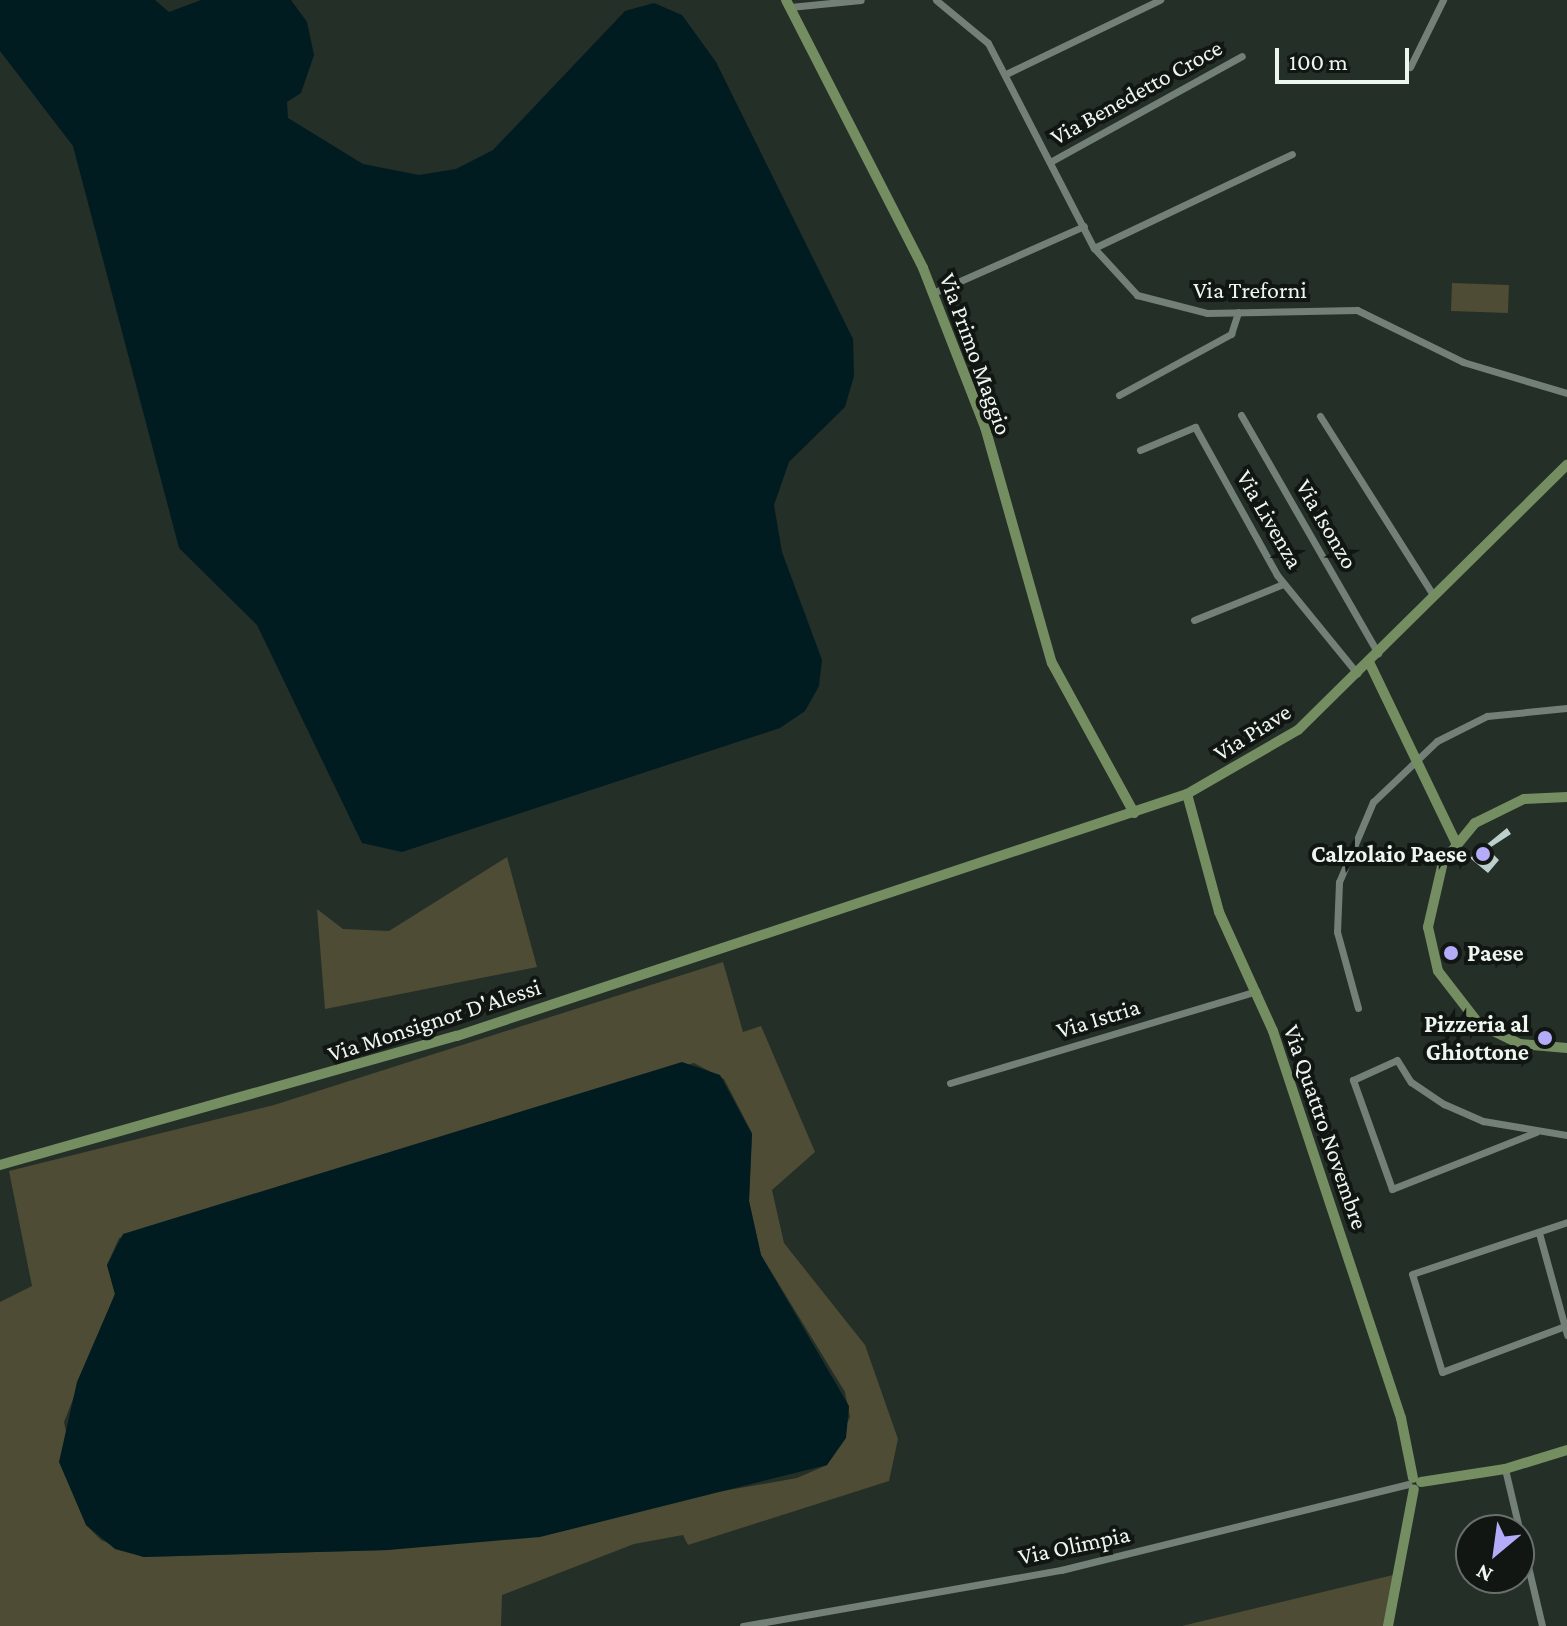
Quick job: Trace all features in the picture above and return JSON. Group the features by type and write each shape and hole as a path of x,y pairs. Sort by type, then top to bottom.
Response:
{"main road":[{"name":"Via Primo Maggio","path":"788,3 933,293 985,427 1052,663 1134,813"},
{"name":"Via Piave","path":"874,896 1187,794 1298,730 1567,465"},
{"path":"1369,662 1420,755 1456,843"},
{"name":"Via Quattro Novembre","path":"1187,794 1219,912 1257,991 1401,1418 1414,1483 1388,1626"},
{"path":"1567,797 1498,809 1456,843 1434,882 1428,927 1448,991 1499,1036 1567,1048"},
{"name":"Via Monsignor D'Alessi","path":"0,1165 457,1036 874,896"},
{"name":"Via Olimpia","path":"1414,1483 1505,1469 1567,1450"}],"street":[{"path":"788,3 861,0"},
{"name":"Via Treforni","path":"936,0 966,20 1008,73 1094,248 1122,284 1154,303 1238,312 1357,310 1476,368 1567,393"},
{"path":"1008,73 1160,0"},
{"path":"1410,67 1443,0"},
{"name":"Via Benedetto Croce","path":"1050,162 1242,56"},
{"path":"1094,248 1292,154"},
{"path":"933,293 1084,226"},
{"path":"1119,395 1231,334 1238,312"},
{"name":"Via Isonzo","path":"1241,415 1378,653"},
{"path":"1320,416 1434,596"},
{"name":"Via Livenza","path":"1140,450 1195,427 1283,584 1357,673"},
{"path":"1194,620 1283,584"},
{"path":"1358,1008 1337,932 1339,882 1373,802 1420,755 1487,716 1567,708"},
{"name":"Via Istria","path":"950,1083 1257,991"},
{"path":"1536,1132 1392,1189 1353,1080 1397,1060 1411,1082 1444,1104 1536,1132 1567,1135"},
{"path":"1539,1233 1566,1330 1442,1372 1412,1274 1567,1222"},
{"path":"1505,1469 1542,1626"},
{"name":"Via Olimpia","path":"743,1626 1061,1570 1414,1483"}],"shaded area":[{"path":"1452,283 1509,285 1508,313 1451,311"},
{"path":"507,857 537,967 325,1009 317,909 343,929 389,931"},
{"path":"723,962 743,1032 761,1026 815,1152 772,1190 784,1243 865,1345 898,1439 889,1481 688,1545 683,1535 634,1544 502,1595 501,1626 0,1626 0,1302 32,1286 9,1171 274,1105","holes":["694,1063 724,1079 752,1133 749,1201 761,1255 845,1392 850,1417 827,1465 797,1478 388,1550 143,1557 101,1540 86,1525 64,1422 115,1294 107,1265 119,1238"]},
{"path":"1393,1575 1385,1626 1182,1626"}],"water":[{"path":"0,0 155,0 169,12 201,0 291,0 307,22 314,55 301,93 287,102 288,118 363,164 419,175 456,169 493,150 625,11 654,3 682,15 716,62 853,339 854,376 845,407 789,462 774,505 782,552 822,660 819,686 805,711 780,728 402,852 362,843 257,625 179,548 73,146 0,51"},
{"path":"682,1062 720,1075 752,1134 749,1201 761,1255 849,1406 846,1438 827,1465 540,1537 388,1550 144,1557 115,1549 86,1525 59,1462 77,1382 115,1294 107,1265 123,1234"}],"building":[{"name":"Calzolaio Paese","path":"1507,828 1511,834 1488,849 1499,860 1488,873 1470,858"}],"place":[{"name":"Calzolaio Paese","path":"1483,854"},
{"name":"Paese","path":"1451,953"},
{"name":"Pizzeria al Ghiottone","path":"1545,1038"}]}
